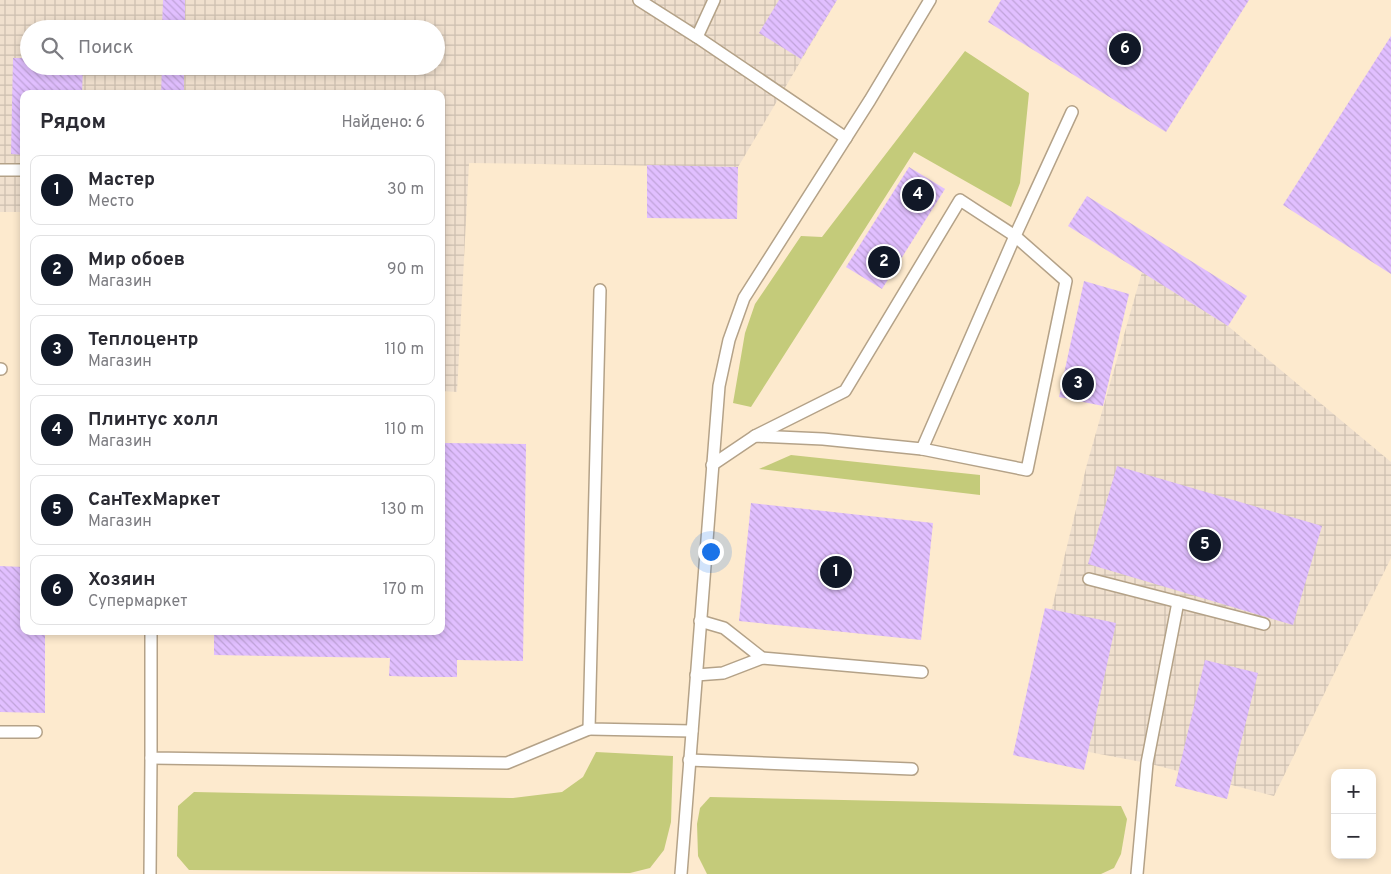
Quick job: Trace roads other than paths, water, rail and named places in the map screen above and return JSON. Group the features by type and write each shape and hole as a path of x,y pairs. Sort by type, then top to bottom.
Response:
{"lane":[{"path":"639,0 846,138"},
{"path":"697,37 714,0"},
{"path":"681,874 719,386 729,340 744,298 846,138 930,0"},
{"path":"922,449 1015,236 1072,112"},
{"path":"0,170 20,170"},
{"path":"712,465 755,436 845,391 960,200 1015,236 1066,280 1027,470 922,449 824,439 755,436"},
{"path":"589,729 600,290"},
{"path":"1089,579 1264,624"},
{"path":"1138,874 1147,764 1178,602"},
{"path":"700,621 724,628 762,658"},
{"path":"150,874 151,635"},
{"path":"696,675 724,673 762,658 922,672"},
{"path":"151,758 507,763 589,729 692,731"},
{"path":"0,732 36,732"},
{"path":"689,760 912,769"}],"place":[{"name":"Хозяин","path":"1125,49"},
{"name":"Плинтус холл","path":"918,195"},
{"name":"Мир обоев","path":"884,262"},
{"name":"Теплоцентр","path":"1078,384"},
{"name":"СанТехМаркет","path":"1205,545"},
{"name":"Мастер","path":"836,572"}]}
